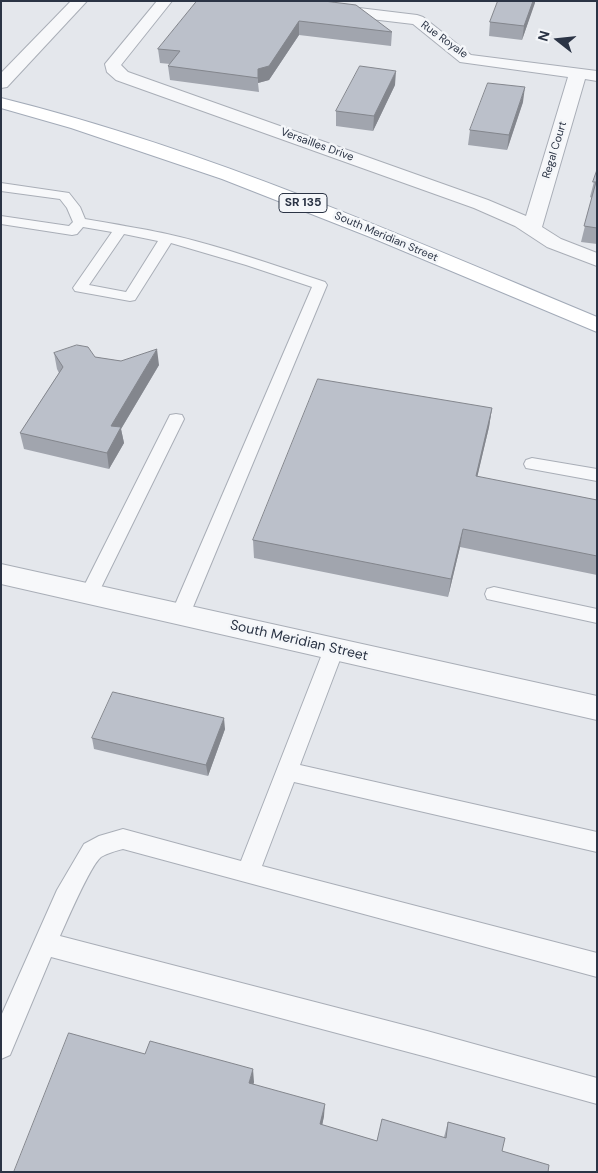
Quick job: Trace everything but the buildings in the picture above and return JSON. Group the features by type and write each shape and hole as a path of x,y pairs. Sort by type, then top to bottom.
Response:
{"main road":[{"name":"South Meridian Street","path":"1,103 140,144 266,189 380,234 597,325"}],"street":[{"path":"1,83 80,1"},
{"name":"Versailles Drive","path":"165,1 114,64 113,68 120,75 481,204 532,228 554,243 597,260"},
{"name":"Rue Royale","path":"261,1 417,20 466,58 597,76"},
{"name":"Regal Court","path":"532,228 578,73"},
{"name":"South Meridian Street","path":"1,574 597,708"}],"lane":[{"path":"10,190 43,196 64,196 73,207 80,222"},
{"path":"20,223 30,212"},
{"path":"1,220 72,231 80,222"},
{"path":"80,222 121,228 167,238 252,262 320,285 181,614"},
{"path":"121,228 80,288 130,296 167,238"},
{"path":"88,594 176,419"},
{"path":"532,464 597,475"},
{"path":"494,594 597,616"},
{"path":"248,873 334,649"},
{"path":"288,771 597,842"},
{"path":"1,1046 65,898 92,851 107,843 123,839 597,965"},
{"path":"45,944 427,1044 597,1091"}]}
